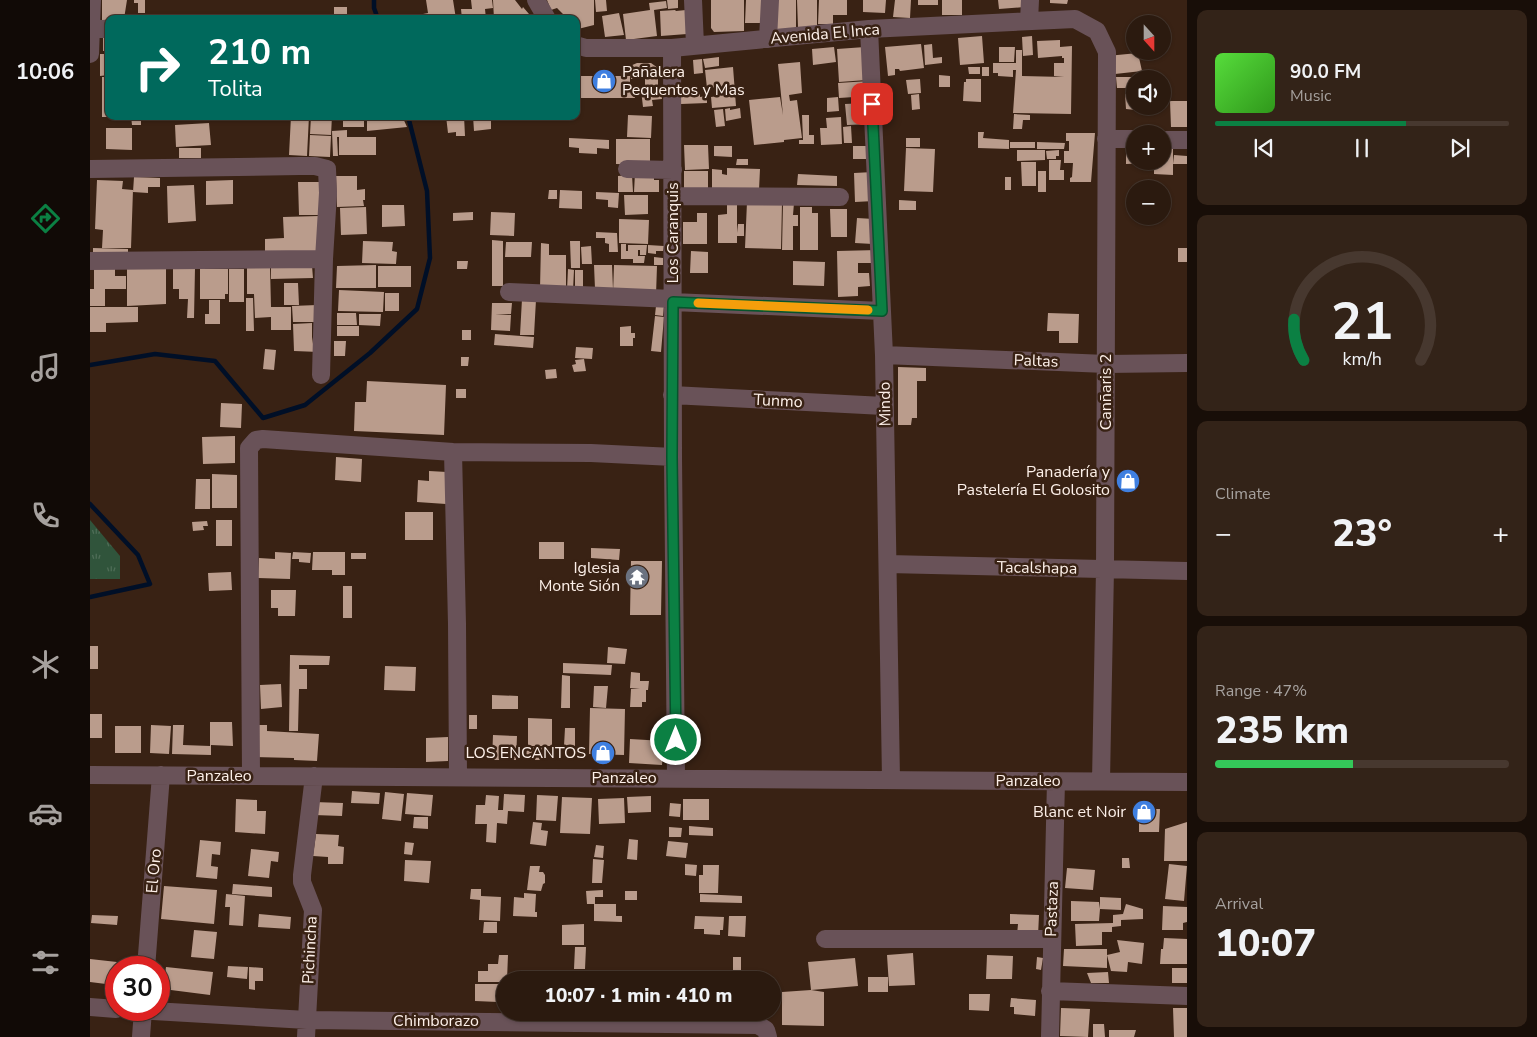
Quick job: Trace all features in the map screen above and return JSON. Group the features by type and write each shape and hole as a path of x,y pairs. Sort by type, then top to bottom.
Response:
{"street":[{"path":"90,54 92,0"},
{"path":"536,0 545,15"},
{"path":"693,0 695,45"},
{"path":"768,39 770,0"},
{"path":"1029,21 1030,0"},
{"name":"Avenida El Inca","path":"580,46 586,48 672,48 869,29 1075,19"},
{"name":"Canñaris 2","path":"1075,19 1097,31 1107,52 1105,570 1101,781"},
{"path":"91,29 105,28"},
{"name":"Mindo","path":"869,29 884,355 891,780"},
{"name":"Los Caranquis","path":"672,48 672,457 676,778"},
{"path":"1106,139 1126,139"},
{"path":"1171,140 1187,140"},
{"path":"90,168 315,166 327,170 328,193 320,375"},
{"path":"627,169 672,170"},
{"path":"672,196 840,197"},
{"path":"90,261 324,260"},
{"path":"509,292 882,311"},
{"name":"Paltas","path":"884,355 1106,364 1187,363"},
{"name":"Tunmo","path":"672,396 884,406"},
{"path":"251,776 249,448 256,440 453,452 591,453 672,457"},
{"path":"453,452 458,777"},
{"name":"Tacalshapa","path":"888,564 1187,571"},
{"name":"Panzaleo","path":"90,775 1187,782"},
{"name":"El Oro","path":"147,956 161,775"},
{"name":"Pichincha","path":"306,1029 312,910 302,882 302,875 314,776"},
{"name":"Pastaza","path":"1050,1037 1056,781"},
{"path":"825,939 1051,938"},
{"path":"1050,991 1187,996"},
{"path":"90,1007 105,1008"},
{"name":"Chimborazo","path":"170,1013 306,1029 652,1030 758,1025 767,1033"},
{"path":"141,1037 142,1021"}],"green space":[{"path":"90,520 120,556 120,579 90,579"}],"building":[{"path":"102,0 127,0 125,15 105,15 105,20 102,20"},
{"path":"134,0 145,0 145,13 138,13 138,3 134,3"},
{"path":"426,0 453,0 455,15 423,15 428,13"},
{"path":"471,0 492,0 493,8 485,9 486,15 462,15 461,9 472,9"},
{"path":"493,0 515,0 529,14 527,15 494,15"},
{"path":"547,0 594,0 594,25 580,28 580,15 564,15 557,8 551,10"},
{"path":"595,0 606,0 607,11 596,12"},
{"path":"667,0 678,0 678,8 668,9"},
{"path":"711,0 744,0 744,31 714,32 711,28"},
{"path":"746,0 766,0 766,23 745,23"},
{"path":"775,0 796,0 796,29 776,29"},
{"path":"797,0 817,0 817,27 798,27"},
{"path":"819,0 847,0 847,15 833,15 833,24 818,24"},
{"path":"863,0 886,0 885,13 863,12"},
{"path":"895,0 911,0 910,18 893,17"},
{"path":"918,0 938,0 938,5 918,5"},
{"path":"942,0 962,0 962,15 942,15"},
{"path":"998,0 1024,0 1024,7 999,9"},
{"path":"1050,0 1068,0 1067,4 1050,3"},
{"path":"666,1 667,8 654,10 657,36 626,40 623,14 650,10 649,3"},
{"path":"334,7 347,7 347,15 334,15"},
{"path":"686,10 687,34 661,36 660,11"},
{"path":"619,13 624,35 605,37 602,16"},
{"path":"103,34 105,34 105,51 103,51"},
{"path":"982,36 984,63 960,65 958,38"},
{"path":"1032,36 1033,55 1023,56 1022,37"},
{"path":"1060,40 1060,47 1072,46 1071,114 1013,113 1016,70 1013,70 1013,77 998,76 998,73 993,73 993,63 1016,63 1016,50 1022,50 1022,76 1064,77 1054,76 1054,63 1064,63 1062,56 1038,58 1037,41"},
{"path":"921,44 924,68 900,71 895,69 895,75 888,76 885,47"},
{"path":"932,44 933,58 942,57 942,63 925,65 924,45"},
{"path":"834,47 836,62 813,65 812,49"},
{"path":"865,47 867,80 839,82 837,49"},
{"path":"999,47 1015,47 1014,62 999,62"},
{"path":"100,54 105,54 105,75 100,76"},
{"path":"1126,54 1126,60 1140,60 1142,70 1126,70 1126,73 1115,74 1107,56"},
{"path":"719,57 719,66 705,68 703,59"},
{"path":"702,59 703,73 694,74 693,60"},
{"path":"800,62 802,93 789,95 790,101 797,100 802,138 754,145 749,100 780,97 783,115 778,64"},
{"path":"637,63 651,63 658,68 658,86 645,87 645,74 636,74 636,79 631,79 630,66"},
{"path":"733,67 736,106 712,108 711,97 719,96 718,87 707,88 705,70"},
{"path":"968,67 980,67 980,74 969,74"},
{"path":"982,67 989,67 989,76 982,76"},
{"path":"939,75 950,76 950,87 939,87"},
{"path":"580,76 630,76 630,88 635,88 635,98 580,98"},
{"path":"102,77 105,77 105,117 102,117"},
{"path":"1116,77 1126,77 1126,88 1117,88"},
{"path":"920,79 921,93 908,94 906,80"},
{"path":"966,79 981,79 981,102 963,101 964,82 966,82"},
{"path":"869,81 870,96 839,98 838,83"},
{"path":"661,88 662,99 652,100 653,106 643,107 641,90"},
{"path":"700,94 700,97 707,96 707,103 681,104 681,95"},
{"path":"919,94 920,109 912,110 911,95"},
{"path":"838,97 839,111 827,112 827,98"},
{"path":"1171,101 1187,101 1187,127 1171,127"},
{"path":"865,103 872,124 847,125 845,104"},
{"path":"730,108 730,110 740,108 741,118 726,121 725,109"},
{"path":"723,109 725,126 716,127 714,110"},
{"path":"1014,114 1030,115 1030,120 1023,120 1022,129 1013,129"},
{"path":"628,115 652,116 651,138 627,137"},
{"path":"802,115 809,115 809,135 814,135 814,144 799,144 799,140 803,140"},
{"path":"841,117 842,144 821,145 820,128 827,128 826,118"},
{"path":"131,120 141,120 141,125 132,125"},
{"path":"291,120 309,120 307,156 289,155"},
{"path":"311,120 332,120 331,135 310,134"},
{"path":"343,120 364,120 364,127 343,127"},
{"path":"367,120 404,120 407,127 367,131"},
{"path":"446,120 464,120 465,136 456,136 456,132 448,133"},
{"path":"473,120 491,120 491,129 474,131"},
{"path":"209,123 211,145 176,147 175,125"},
{"path":"851,126 852,143 844,143 843,127"},
{"path":"106,128 132,128 132,150 106,149"},
{"path":"347,130 347,137 376,137 376,155 339,155 339,137 337,137 338,156 333,156 332,131"},
{"path":"978,132 984,132 983,138 1009,140 1009,149 978,148"},
{"path":"1066,133 1095,133 1091,182 1070,182 1073,163 1064,163 1064,151 1069,151 1069,141 1066,141"},
{"path":"310,135 331,136 330,157 309,156"},
{"path":"569,138 609,140 609,149 597,148 597,154 579,153 579,148 569,147"},
{"path":"906,138 920,138 920,147 906,147"},
{"path":"616,139 650,139 650,165 616,164"},
{"path":"1010,142 1035,142 1035,148 1010,148"},
{"path":"1037,142 1065,143 1064,149 1037,149"},
{"path":"684,145 708,145 709,169 685,170"},
{"path":"714,146 732,146 732,157 714,156"},
{"path":"853,146 867,146 867,159 853,159"},
{"path":"179,148 201,148 201,158 179,158"},
{"path":"906,148 935,149 933,192 904,191"},
{"path":"1171,149 1173,149 1173,175 1154,174 1154,170 1171,170"},
{"path":"1017,150 1045,150 1045,160 1017,161"},
{"path":"1059,150 1059,156 1056,156 1056,159 1047,159 1046,151"},
{"path":"1174,155 1187,156 1187,164 1173,164"},
{"path":"737,159 748,159 748,165 736,165"},
{"path":"1049,160 1061,160 1060,170 1064,170 1064,180 1049,180"},
{"path":"1021,162 1036,162 1036,186 1022,186"},
{"path":"727,168 760,169 759,190 712,189 712,169 722,170 722,174 727,175"},
{"path":"684,171 708,171 708,191 684,190"},
{"path":"1038,171 1046,171 1046,192 1038,192"},
{"path":"873,172 874,201 855,202 854,173"},
{"path":"635,173 654,173 654,180 659,180 659,192 634,192"},
{"path":"798,174 837,176 837,186 797,185"},
{"path":"632,175 633,192 618,192 618,176"},
{"path":"336,176 357,176 357,190 365,189 364,206 337,207"},
{"path":"134,177 160,178 160,187 148,187 148,193 133,192"},
{"path":"1005,177 1011,177 1011,190 1005,190"},
{"path":"97,180 123,181 122,189 133,190 131,248 102,248 103,230 95,229"},
{"path":"233,180 233,204 206,205 206,181"},
{"path":"298,182 321,182 322,215 299,215"},
{"path":"194,185 196,221 168,223 167,186"},
{"path":"549,190 557,190 557,199 548,199"},
{"path":"560,190 582,191 582,209 559,208"},
{"path":"596,192 619,193 618,208 608,207 608,200 596,199"},
{"path":"624,195 648,195 648,214 625,215"},
{"path":"899,200 916,201 916,210 899,210"},
{"path":"727,201 737,201 737,233 738,224 744,224 744,236 737,236 737,243 718,243 718,215 727,214"},
{"path":"747,202 782,203 781,249 745,248"},
{"path":"783,203 794,203 793,215 798,215 798,226 793,226 793,250 782,250"},
{"path":"382,205 404,205 405,226 382,227"},
{"path":"366,207 367,234 341,235 340,208"},
{"path":"800,207 812,207 812,213 818,213 818,250 800,250"},
{"path":"830,209 847,209 847,237 831,237"},
{"path":"473,212 473,220 453,221 453,213"},
{"path":"491,212 515,213 514,236 490,235"},
{"path":"697,213 707,213 707,244 683,244 683,222 697,222"},
{"path":"319,216 320,253 265,255 265,239 284,238 283,217"},
{"path":"857,218 874,219 873,244 855,243"},
{"path":"619,219 649,220 648,244 619,243"},
{"path":"596,232 617,233 618,252 609,252 609,244 605,243 605,238 596,238"},
{"path":"492,240 503,241 503,286 492,286"},
{"path":"363,241 393,242 392,251 397,252 396,264 362,263"},
{"path":"570,241 580,241 580,268 571,268"},
{"path":"506,242 532,242 531,257 505,257"},
{"path":"541,243 549,244 549,255 566,255 566,289 540,289"},
{"path":"621,244 626,244 626,251 628,251 628,245 647,245 646,255 640,255 640,250 638,250 638,256 645,256 644,263 633,263 633,259 621,259"},
{"path":"648,245 664,246 663,251 656,251 656,254 648,253"},
{"path":"591,246 592,264 582,264 581,247"},
{"path":"93,248 128,249 128,255 93,255"},
{"path":"1178,248 1187,248 1187,262 1178,262"},
{"path":"878,250 878,263 858,263 858,273 869,273 870,286 858,287 858,296 838,297 837,251"},
{"path":"691,251 708,252 708,273 690,273"},
{"path":"654,257 663,258 663,265 654,265"},
{"path":"457,261 468,261 467,269 457,269"},
{"path":"793,261 825,262 824,286 793,285"},
{"path":"376,265 376,288 336,288 337,266"},
{"path":"594,265 612,265 613,289 595,289"},
{"path":"614,265 657,266 656,295 613,294"},
{"path":"94,266 115,266 115,276 126,276 126,289 105,289 105,306 90,306 90,289 94,289"},
{"path":"312,266 313,278 271,279 271,267"},
{"path":"378,266 411,266 411,287 378,287"},
{"path":"173,267 195,268 194,318 187,318 188,299 179,299 179,289 173,289"},
{"path":"247,267 270,267 271,307 291,307 291,330 271,330 271,317 255,318 254,294 247,294"},
{"path":"127,268 166,269 166,304 127,306"},
{"path":"200,269 228,269 228,294 225,294 225,299 200,299"},
{"path":"229,269 244,269 244,302 229,302"},
{"path":"568,269 574,270 573,290 567,290"},
{"path":"575,270 583,270 583,290 575,290"},
{"path":"284,283 298,283 299,305 284,305"},
{"path":"339,290 384,292 383,312 338,311"},
{"path":"385,293 399,293 399,311 385,311"},
{"path":"246,298 253,298 254,331 246,331"},
{"path":"522,299 536,300 534,335 520,335"},
{"path":"209,300 220,300 220,324 205,324 205,314 209,314"},
{"path":"492,303 512,303 511,314 495,314 511,315 510,331 491,330"},
{"path":"317,305 317,322 293,322 292,306"},
{"path":"656,306 664,306 663,316 655,315"},
{"path":"90,307 138,307 138,322 106,323 106,332 90,332"},
{"path":"337,313 356,313 357,325 337,325"},
{"path":"1048,313 1079,314 1078,343 1059,343 1059,331 1047,331"},
{"path":"359,314 381,314 380,326 359,325"},
{"path":"655,316 664,317 661,352 651,351"},
{"path":"312,323 312,344 313,337 319,337 319,352 294,351 293,324"},
{"path":"337,326 359,326 359,336 337,336"},
{"path":"631,326 631,333 635,333 633,346 620,346 620,327"},
{"path":"462,330 471,330 471,340 462,340"},
{"path":"495,334 534,337 533,348 494,345"},
{"path":"334,341 346,341 345,356 334,356"},
{"path":"576,347 593,348 592,359 575,358"},
{"path":"265,349 276,350 274,370 263,369"},
{"path":"461,357 469,357 468,366 461,366"},
{"path":"584,359 586,371 574,372 572,365 576,364 575,360"},
{"path":"898,367 926,368 926,381 917,381 917,418 912,418 911,425 898,425"},
{"path":"556,369 557,378 546,379 545,370"},
{"path":"367,381 446,385 444,435 354,431 355,402 366,402"},
{"path":"456,389 466,389 466,398 456,398"},
{"path":"221,403 242,404 241,428 220,427"},
{"path":"235,436 235,463 203,464 202,437"},
{"path":"336,457 362,459 361,482 335,480"},
{"path":"429,471 447,472 446,504 417,502 418,480 429,481"},
{"path":"212,474 237,475 237,508 212,508"},
{"name":"Panadería y Pastelería El Golosito","path":"1118,477 1138,477 1138,485 1118,486"},
{"path":"196,479 210,479 210,509 195,509"},
{"path":"405,512 433,512 433,540 405,540"},
{"path":"216,520 232,520 232,546 216,546"},
{"path":"207,521 208,526 203,526 204,530 193,531 192,522"},
{"path":"539,542 564,542 564,559 539,559"},
{"path":"591,548 620,549 619,560 591,558"},
{"path":"275,552 291,553 290,579 258,578 259,558 275,559"},
{"path":"293,552 311,553 310,563 299,562 299,559 292,559"},
{"path":"313,552 345,552 345,575 332,575 332,570 312,570"},
{"path":"351,553 366,553 366,559 351,559"},
{"path":"631,561 662,561 661,615 630,615"},
{"path":"231,572 232,590 209,591 208,573"},
{"path":"343,586 352,586 352,618 343,618"},
{"path":"271,590 296,590 295,616 278,616 278,608 271,608"},
{"path":"90,646 98,646 98,669 90,669"},
{"path":"608,647 627,649 625,664 607,663"},
{"path":"290,655 330,656 329,665 299,665 299,669 307,669 307,689 299,689 298,731 289,731"},
{"path":"563,663 612,665 611,675 563,673"},
{"path":"385,666 416,667 415,691 384,690"},
{"path":"631,672 640,673 640,681 649,681 648,690 646,690 646,702 642,702 642,707 630,707 631,689 640,689 630,688"},
{"path":"562,675 570,676 570,708 561,708"},
{"path":"281,684 282,707 261,709 260,685"},
{"path":"594,686 608,686 606,708 593,707"},
{"path":"492,695 518,696 518,709 492,709"},
{"path":"590,708 625,709 624,755 589,754"},
{"path":"90,714 102,714 102,738 90,738"},
{"path":"469,715 477,715 477,729 469,729"},
{"path":"528,718 552,719 552,746 528,746"},
{"path":"210,722 232,722 233,746 211,745 211,755 172,754 173,725 184,725 183,745 210,746"},
{"path":"151,725 171,726 169,754 150,753"},
{"path":"252,725 267,725 267,731 319,734 317,761 294,760 294,758 252,757"},
{"path":"115,726 141,726 141,753 115,753"},
{"path":"565,728 575,728 575,746 564,746"},
{"path":"493,735 517,736 516,760 492,760"},
{"path":"448,737 448,761 426,762 426,738"},
{"path":"630,739 664,741 662,765 629,763"},
{"path":"527,747 545,748 544,760 526,760"},
{"path":"352,791 380,793 379,804 351,803"},
{"path":"385,792 404,794 401,821 382,819"},
{"path":"407,793 433,795 431,816 405,814"},
{"path":"504,794 525,795 524,812 508,811 507,824 497,823 496,843 486,842 487,824 475,824 476,805 485,805 486,795 499,796 498,810 503,810"},
{"path":"537,795 558,796 556,821 536,820"},
{"path":"651,796 651,812 628,813 627,797"},
{"path":"562,797 592,798 590,834 560,833"},
{"path":"624,798 625,823 599,824 598,799"},
{"path":"236,799 257,800 257,811 266,811 265,834 235,832"},
{"path":"683,799 709,799 709,820 683,820"},
{"path":"314,802 343,803 342,816 314,815"},
{"path":"670,803 681,804 680,817 669,816"},
{"path":"1139,809 1160,809 1159,832 1139,832"},
{"path":"414,817 428,817 428,829 413,828"},
{"path":"533,822 542,823 541,830 548,831 546,846 530,844"},
{"path":"1187,822 1187,861 1164,861 1165,829"},
{"path":"689,826 713,828 713,836 689,835"},
{"path":"669,827 682,828 681,837 669,837"},
{"path":"316,834 339,835 338,846 344,847 343,864 328,864 328,857 313,856"},
{"path":"629,839 638,840 637,860 627,859"},
{"path":"200,840 221,842 220,855 212,854 211,866 218,867 217,879 196,877"},
{"path":"668,841 688,843 686,858 666,856"},
{"path":"405,842 414,843 412,855 404,854"},
{"path":"596,845 604,846 603,858 594,857"},
{"path":"251,849 279,852 278,862 271,861 269,878 248,876"},
{"path":"1122,858 1129,858 1130,868 1122,868"},
{"path":"593,859 604,860 602,883 592,883"},
{"path":"405,860 431,861 429,883 404,881"},
{"path":"685,864 697,865 696,876 685,875"},
{"path":"1169,864 1187,866 1184,901 1165,899"},
{"path":"703,865 719,865 718,893 699,893 699,875 703,875"},
{"path":"530,866 540,866 539,872 543,872 545,875 545,883 541,891 527,890"},
{"path":"1067,868 1095,870 1093,890 1065,888"},
{"path":"233,884 272,887 272,897 232,894"},
{"path":"164,886 217,890 214,924 161,919"},
{"path":"471,889 481,889 481,896 501,897 500,921 479,920 480,900 470,899"},
{"path":"603,890 603,897 595,897 595,904 587,904 586,891"},
{"path":"625,891 637,891 637,900 625,900"},
{"path":"524,893 536,894 535,912 537,912 537,917 513,916 514,897 524,898"},
{"path":"226,894 245,896 243,926 229,925 230,907 225,907"},
{"path":"700,894 742,896 742,903 700,902"},
{"path":"1100,897 1121,898 1121,910 1100,909"},
{"path":"1071,901 1099,902 1099,921 1071,921"},
{"path":"594,904 616,904 616,916 622,916 622,922 594,921"},
{"path":"1126,904 1143,909 1143,919 1121,920 1121,926 1112,927 1112,932 1102,932 1102,945 1076,946 1075,924 1113,923 1113,915 1123,914"},
{"path":"1163,906 1187,907 1187,922 1183,923 1183,930 1162,930"},
{"path":"259,914 291,917 290,929 258,927"},
{"path":"1010,914 1039,915 1038,936 1017,935 1018,924 1010,924"},
{"path":"92,915 118,916 117,925 91,923"},
{"path":"695,916 724,917 723,930 720,930 720,935 704,934 704,929 694,929"},
{"path":"729,916 746,916 745,937 728,936"},
{"path":"484,922 497,922 497,933 483,933"},
{"path":"584,924 584,945 562,945 562,925"},
{"path":"194,930 217,932 214,959 191,957"},
{"path":"1164,938 1187,939 1187,964 1160,964"},
{"path":"1117,940 1144,943 1142,964 1128,962 1127,972 1111,971 1107,955 1120,952"},
{"path":"575,947 586,947 585,969 574,969"},
{"path":"1064,949 1107,949 1107,968 1063,966"},
{"path":"913,953 915,985 889,986 887,955"},
{"path":"499,955 508,955 507,971 496,971 496,982 478,982 478,971 488,971 488,964 498,964"},
{"path":"987,955 1013,956 1012,979 986,979"},
{"path":"733,957 741,957 741,971 733,971"},
{"path":"1037,957 1043,958 1041,970 1036,969"},
{"path":"855,958 858,986 811,990 808,962"},
{"path":"90,959 105,961 105,984 90,982"},
{"path":"228,966 248,967 247,979 227,977"},
{"path":"170,967 213,972 210,995 170,990"},
{"path":"249,967 263,968 263,981 255,981 255,990 249,989"},
{"path":"1172,968 1187,968 1187,983 1172,983"},
{"path":"1108,972 1109,983 1091,983 1087,973"},
{"path":"868,977 888,977 888,992 868,992"},
{"path":"475,984 496,984 496,1002 475,1001"},
{"path":"811,990 824,992 824,1026 782,1025 782,992"},
{"path":"969,994 990,994 989,1011 969,1010"},
{"path":"1011,998 1036,1000 1035,1016 1014,1014 1014,1007 1010,1007"},
{"path":"1061,1008 1090,1009 1088,1037 1060,1036"},
{"path":"1173,1008 1187,1008 1187,1037 1174,1037"},
{"path":"1093,1024 1104,1024 1105,1037 1093,1037"},
{"path":"1109,1030 1136,1030 1134,1037 1109,1037"}],"waterway":[{"path":"374,0 377,15"},
{"path":"90,365 155,354 215,361 263,418 305,405 370,353 417,309 430,258 427,191 409,120"},
{"path":"90,504 138,555 150,584 90,597"}],"slow traffic":[{"path":"698,303 868,310"}],"place":[{"name":"Pañalera Pequentos y Mas","path":"604,81"},
{"name":"Panadería y Pastelería El Golosito","path":"1128,481"},
{"name":"Iglesia Monte Sión","path":"637,577"},
{"name":"LOS ENCANTOS","path":"603,753"},
{"name":"Blanc et Noir","path":"1144,812"}],"route":[{"path":"676,740 674,475 672,457 673,302 882,311 872,104"}]}
